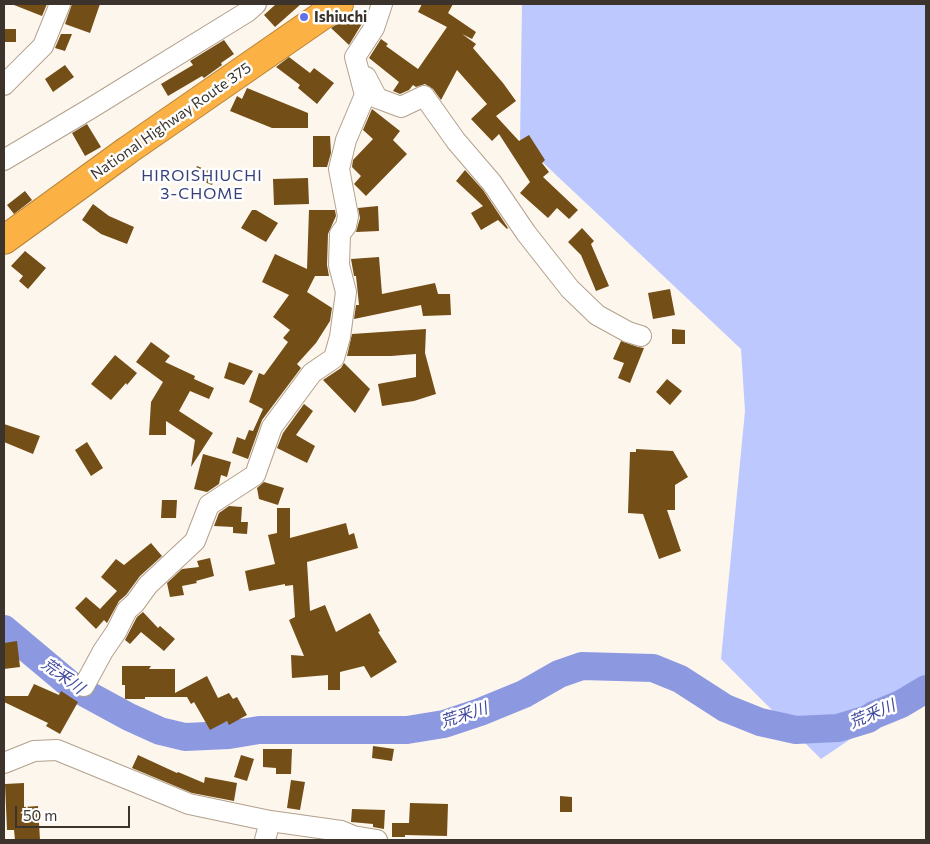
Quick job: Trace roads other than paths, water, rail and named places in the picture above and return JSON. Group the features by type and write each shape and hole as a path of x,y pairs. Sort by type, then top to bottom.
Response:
{"highway":[{"name":"National Highway Route 375","path":"4,240 128,150 339,4"}],"street":[{"path":"4,85 43,46 60,4"},
{"path":"4,160 247,12 256,4"},
{"path":"84,686 127,610 135,603 148,585 195,541 209,505 255,475 272,427 312,373 334,358 340,337 346,292 338,265 340,234 346,226 348,216 339,169 346,140 365,95 356,58 374,28 382,4"},
{"path":"356,58 377,98 400,107 424,96 456,141 492,182 526,233 570,289 597,314 628,332 641,336"},
{"path":"4,763 34,751 57,750 189,804 267,831 341,832 377,840"}],"waterway":[{"name":"荒釆川","path":"4,629 72,686 129,717 160,731 185,737 229,735 259,730 407,730 444,724 524,694 559,674 582,666 653,668 680,679 725,708 760,722 796,730 838,728 868,719 901,704 926,689"}],"place":[{"name":"Ishiuchi","path":"304,17"}],"district":[{"name":"HIROISHIUCHI 3-CHOME","path":"202,185"}]}
